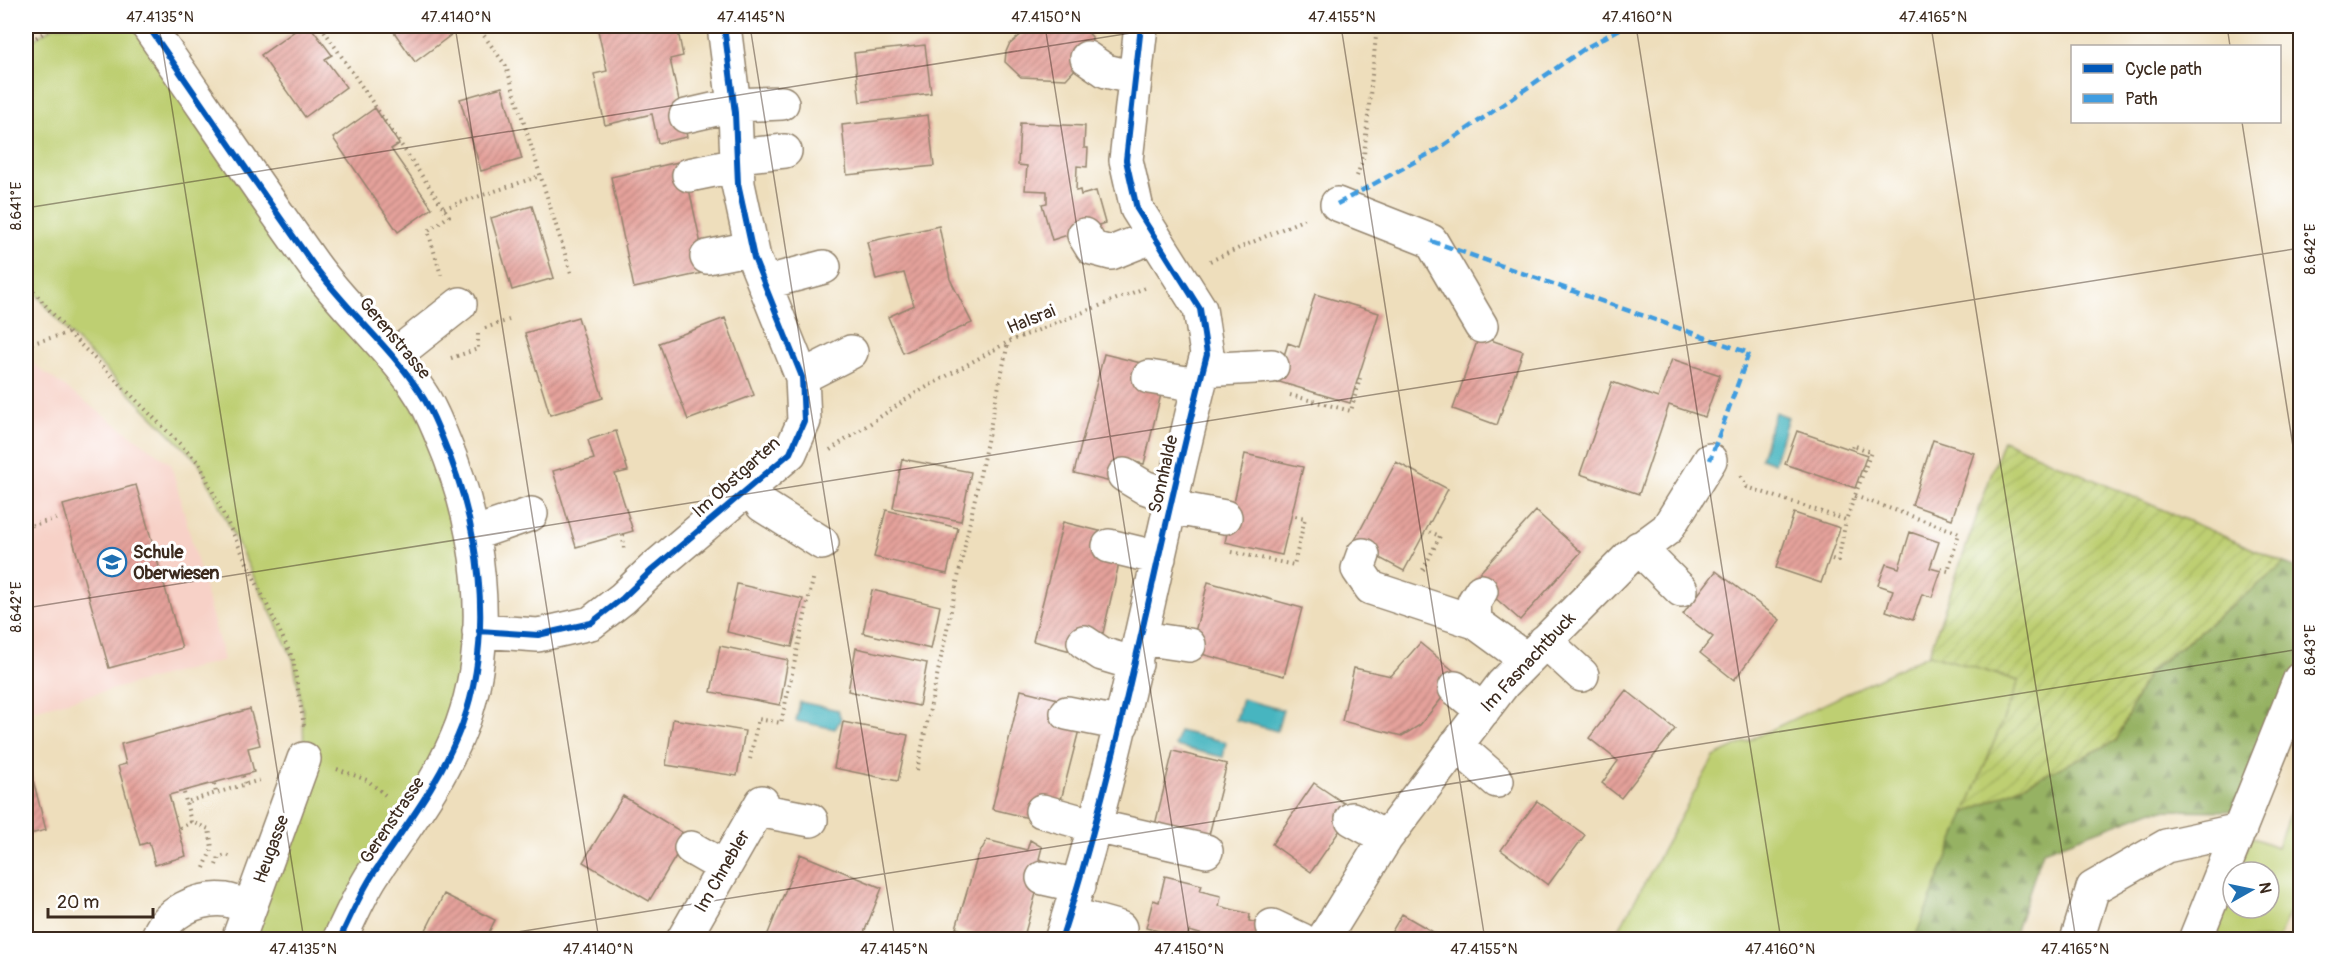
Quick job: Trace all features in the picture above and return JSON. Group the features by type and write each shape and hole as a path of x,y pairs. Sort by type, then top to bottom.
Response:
{"street":[{"name":"Gerenstrasse","path":"148,26 316,268 393,357 422,395 454,466 473,534 478,566 479,631 474,676 462,723 441,774 371,877 339,939"},
{"name":"Im Obstgarten","path":"479,631 538,635 591,623 790,453 804,421 802,377 752,248 738,184 734,105 724,26"},
{"name":"Sonnhalde","path":"1070,913 1122,724 1171,502 1207,354 1200,309 1137,209 1126,160 1141,26"},
{"path":"1087,58 1106,71 1135,78"},
{"path":"686,116 734,105 782,102"},
{"path":"689,175 738,160 785,151"},
{"path":"1336,204 1431,241 1481,326"},
{"path":"1084,235 1092,248 1112,253 1154,236"},
{"path":"707,257 752,248"},
{"path":"764,283 824,267"},
{"path":"393,357 460,304"},
{"path":"802,377 851,352"},
{"path":"1149,377 1201,377 1265,367"},
{"name":"Im Fasnachtbuck","path":"1323,939 1386,838 1503,684 1639,548 1667,529 1724,465"},
{"path":"1124,476 1171,502 1225,517"},
{"path":"762,505 822,543"},
{"path":"473,534 531,514"},
{"path":"1109,546 1159,558"},
{"path":"1639,548 1681,590"},
{"path":"1363,555 1358,569 1371,588 1408,600 1478,607 1536,650 1582,675"},
{"path":"1084,642 1102,654 1189,645"},
{"path":"2195,939 2301,679"},
{"path":"1455,688 1483,711"},
{"path":"1067,713 1122,724"},
{"path":"1456,745 1497,781"},
{"name":"Heugasse","path":"238,939 263,870 316,762"},
{"name":"Im Chnebler","path":"682,939 760,806 811,820"},
{"path":"1041,811 1095,826 1206,851"},
{"path":"1352,819 1386,838"},
{"path":"2077,939 2093,888 2166,846 2240,830"},
{"path":"691,848 724,867"},
{"path":"1043,878 1070,913 1120,928"},
{"path":"157,939 161,926 190,904 227,900 249,908"},
{"path":"1272,926 1302,939"}],"path":[{"path":"26,44 54,26"},
{"path":"321,26 449,216 428,231 441,274"},
{"path":"477,26 506,66 571,273"},
{"path":"819,26 819,30 861,26"},
{"path":"1336,204 1353,183 1364,155 1377,26"},
{"path":"444,208 540,176"},
{"path":"26,282 69,333 199,463 293,659 316,762 367,780"},
{"path":"481,330 509,320"},
{"path":"26,345 69,333"},
{"path":"917,770 1008,342"},
{"path":"1265,367 1271,389 1351,411 1360,378"},
{"path":"1832,559 1838,561 1846,520 1871,452 1853,445 1852,449"},
{"path":"1724,465 1747,487 1846,520"},
{"path":"1855,496 1945,526 1959,533 1947,571 1940,569"},
{"path":"1229,551 1294,565 1305,518 1295,516"},
{"path":"26,527 58,518"},
{"path":"1408,600 1440,536 1430,532"},
{"path":"750,759 758,719 781,723 822,543"},
{"path":"243,776 246,784"},
{"path":"186,802 252,782"},
{"path":"214,784 216,793"},
{"path":"184,793 191,822"},
{"path":"180,828 191,822"},
{"path":"191,822 208,829 212,848 204,869 207,875"},
{"path":"213,871 219,857 226,855 263,870"}],"shaded area":[{"name":"Schule Oberwiesen","path":"26,359 171,464 224,660 26,712"}],"green space":[{"path":"55,26 148,26 454,466 474,676 339,939 238,939 304,759 303,712 293,659 199,463 69,333 26,282 26,44"},
{"path":"2003,440 2285,563 2148,672 2116,741 1965,813 2019,681 1929,654"},
{"path":"2285,563 2300,570 2300,679 2247,811 2154,810 2043,851 2013,939 1914,940 1965,813 2116,741 2148,673"},
{"path":"1929,654 2019,681 1915,939 1613,940 1714,757"},
{"path":"2300,785 2300,889 2278,939 2210,940 2221,912 2221,920 2281,920 2281,860 2242,860 2251,837 2277,847"}],"water":[{"path":"1775,412 1788,417 1774,463 1761,458"},
{"path":"1242,699 1283,710 1277,731 1236,720"},
{"path":"800,702 838,710 841,719 835,729 796,721"},
{"path":"1179,731 1226,742 1223,757 1175,746"}],"building":[{"path":"302,26 310,26 332,55 325,59 346,87 305,117 261,55"},
{"path":"400,26 456,26 459,29 415,62 394,32"},
{"path":"597,26 677,26 683,56 670,59 687,137 658,143 652,114 605,125 594,74 607,71"},
{"path":"1031,26 1083,26 1092,37 1091,52 1066,79 1021,77 1005,62 1006,52 1009,45"},
{"path":"925,45 931,93 860,102 854,53"},
{"path":"502,87 522,159 481,171 460,99"},
{"path":"375,108 399,144 391,149 432,208 398,232 333,138"},
{"path":"928,115 934,166 847,175 842,125"},
{"path":"1020,123 1085,126 1084,148 1088,148 1087,167 1077,166 1076,191 1080,190 1081,195 1096,191 1105,223 1052,240 1042,204 1047,203 1047,191 1025,190 1027,166 1018,165"},
{"path":"683,161 707,272 634,288 611,177"},
{"path":"532,206 554,278 512,290 491,218"},
{"path":"939,226 950,279 972,323 903,353 888,317 914,305 904,273 876,280 867,242"},
{"path":"1315,294 1379,313 1350,403 1276,381 1288,343 1299,347"},
{"path":"578,317 603,398 550,415 525,333"},
{"path":"725,318 754,395 688,420 659,343"},
{"path":"1479,336 1523,351 1497,425 1453,409"},
{"path":"1104,354 1149,365 1162,390 1144,464 1125,460 1119,484 1074,473"},
{"path":"1672,359 1720,375 1705,417 1669,405 1639,494 1580,474 1612,382 1658,398"},
{"path":"616,431 628,471 615,474 633,531 576,547 553,471 594,459 588,440"},
{"path":"1797,431 1867,455 1855,488 1785,464"},
{"path":"1933,440 1974,453 1952,519 1912,505"},
{"path":"1245,454 1303,467 1282,555 1225,542"},
{"path":"902,459 971,472 961,521 893,508"},
{"path":"1396,462 1448,489 1404,571 1353,544"},
{"path":"136,485 182,648 109,668 63,505"},
{"path":"886,510 958,528 947,574 874,557"},
{"path":"1536,511 1581,552 1520,620 1474,579"},
{"path":"1794,513 1840,528 1821,583 1776,568"},
{"path":"1063,522 1107,533 1120,559 1103,633 1084,628 1078,653 1033,641"},
{"path":"1910,532 1939,542 1930,568 1941,571 1932,597 1922,594 1913,620 1886,611 1893,590 1878,585 1886,564 1899,568"},
{"path":"1716,571 1780,620 1734,680 1700,653 1713,637 1683,614"},
{"path":"1208,582 1302,608 1284,676 1190,651"},
{"path":"737,584 803,599 792,647 727,632"},
{"path":"872,590 940,606 931,649 863,633"},
{"path":"1420,643 1460,676 1420,725 1402,736 1342,721 1354,668 1391,676"},
{"path":"720,646 788,660 780,705 711,692"},
{"path":"856,648 927,663 919,706 848,691"},
{"path":"1021,690 1066,701 1080,726 1061,800 1037,820 992,809"},
{"path":"1626,690 1675,729 1621,798 1602,783 1618,761 1589,738"},
{"path":"250,709 260,745 248,748 254,772 169,795 186,856 155,865 149,842 140,845 118,766 126,764 121,744"},
{"path":"673,719 745,731 737,776 666,765"},
{"path":"843,722 908,735 898,781 834,768"},
{"path":"1173,751 1227,764 1208,839 1155,825"},
{"path":"26,753 46,830 26,835"},
{"path":"1314,783 1354,810 1311,872 1272,844"},
{"path":"623,796 688,836 649,901 583,862"},
{"path":"1537,801 1585,835 1548,885 1501,850"},
{"path":"987,840 1027,850 1030,840 1042,847 1039,859 1045,861 1023,940 994,940 956,928 977,858"},
{"path":"800,854 882,888 861,940 776,940 767,936"},
{"path":"1165,876 1202,885 1200,891 1221,896 1219,906 1250,914 1249,921 1270,926 1267,940 1206,940 1207,936 1189,931 1187,938 1146,928 1153,900 1159,902"},
{"path":"444,894 495,920 485,940 421,940"},
{"path":"1402,914 1447,940 1387,940"}],"marked path":[{"path":"1337,204 1438,149 1584,49 1625,26"},
{"path":"1431,241 1749,353 1710,460"}],"cycle path":[{"path":"148,26 313,264 396,360 424,399 455,471 474,543 479,580 478,654 472,690 462,725 444,765 368,882 339,940"},
{"path":"479,631 538,635 591,623 790,453 804,421 802,377 754,258 738,184 735,113 724,26"},
{"path":"1061,940 1103,795 1207,354 1200,309 1137,209 1126,160 1141,26"}],"place":[{"name":"Schule Oberwiesen","path":"112,562"}]}
